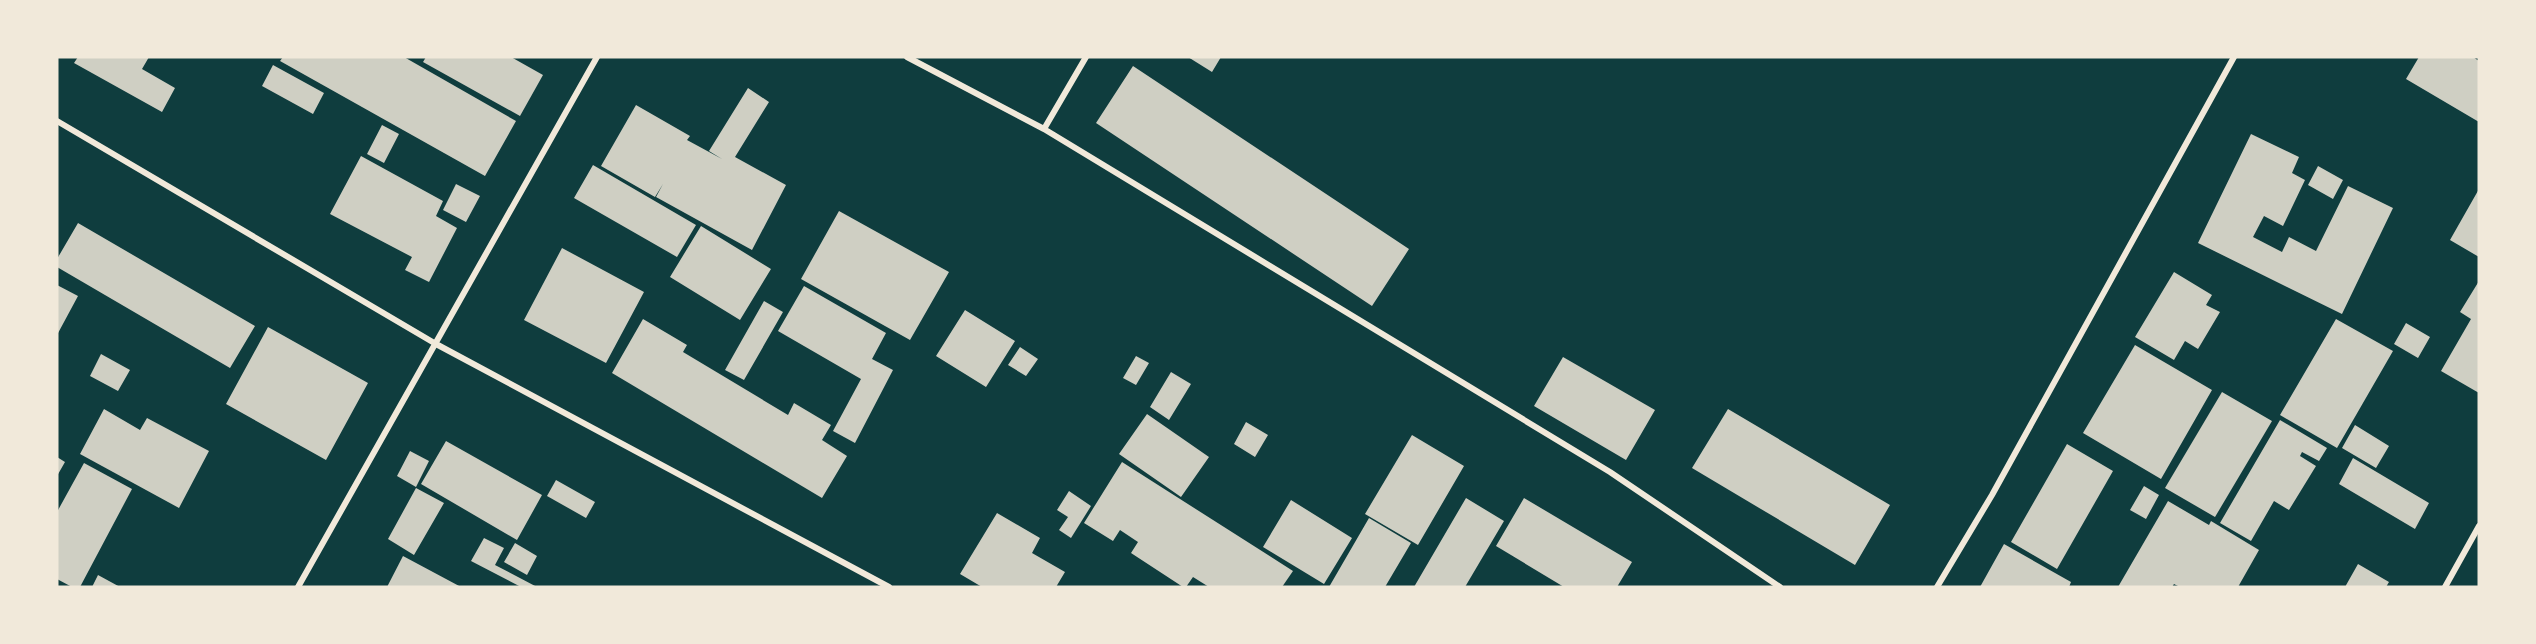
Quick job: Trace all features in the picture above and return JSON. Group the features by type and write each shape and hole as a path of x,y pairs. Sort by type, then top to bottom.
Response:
{"street":[{"path":"298,587 597,57"},
{"path":"907,57 1044,129 1610,472 1780,587"},
{"path":"1044,129 1086,57"},
{"path":"1937,587 1992,495 2234,57"},
{"path":"57,122 436,344 889,587"},
{"path":"2445,587 2479,526"}],"building":[{"path":"78,57 149,57 142,69 175,88 162,112 74,63"},
{"path":"283,57 404,57 516,121 485,176 280,61"},
{"path":"426,57 511,57 543,75 520,116 423,62"},
{"path":"1188,57 1221,57 1212,72"},
{"path":"2419,57 2473,57 2479,61 2479,122 2406,79"},
{"path":"273,65 324,93 313,114 262,86"},
{"path":"1133,66 1409,249 1372,306 1096,123"},
{"path":"748,88 769,102 735,157 786,185 752,250 656,197 663,184 655,197 601,166 636,105 690,136 687,140 722,159 709,151"},
{"path":"382,125 399,134 384,163 367,154"},
{"path":"2251,134 2299,157 2292,173 2305,180 2283,226 2264,216 2253,237 2282,252 2289,237 2316,251 2348,186 2393,208 2342,314 2198,243"},
{"path":"361,156 443,201 436,216 457,228 429,282 405,270 412,257 330,214"},
{"path":"593,165 696,225 677,257 574,198"},
{"path":"2318,166 2343,180 2333,199 2308,185"},
{"path":"456,184 480,196 466,222 443,210"},
{"path":"2479,189 2479,257 2450,240"},
{"path":"839,211 949,272 910,340 801,279"},
{"path":"78,223 255,326 230,368 57,267 57,259"},
{"path":"701,226 771,269 740,320 670,277"},
{"path":"562,248 644,292 606,363 524,320"},
{"path":"2174,272 2212,295 2206,305 2220,312 2198,349 2185,341 2174,360 2135,337"},
{"path":"2479,281 2479,393 2441,371 2471,319 2460,312"},
{"path":"57,285 78,296 57,335"},
{"path":"804,286 886,333 872,359 893,370 855,443 833,431 861,379 778,331"},
{"path":"764,301 783,312 744,380 725,370"},
{"path":"965,310 1015,341 986,387 936,356"},
{"path":"643,319 687,345 683,352 788,415 794,403 831,425 822,440 847,456 822,498 612,373"},
{"path":"2336,319 2393,351 2337,448 2280,415"},
{"path":"2406,323 2430,337 2418,358 2394,344"},
{"path":"268,327 368,383 326,460 226,404"},
{"path":"2135,345 2212,390 2161,479 2083,433"},
{"path":"1020,347 1038,359 1026,376 1008,365"},
{"path":"101,354 130,370 118,391 90,376"},
{"path":"1136,356 1149,363 1136,385 1123,378"},
{"path":"1563,357 1655,410 1626,460 1534,406"},
{"path":"1171,372 1191,384 1169,420 1150,407"},
{"path":"2222,392 2272,421 2215,517 2165,488"},
{"path":"104,409 140,430 147,418 209,451 179,508 80,454"},
{"path":"1728,409 1890,505 1855,565 1692,468"},
{"path":"1147,414 1209,457 1181,497 1119,454"},
{"path":"2280,420 2327,448 2319,461 2302,452 2300,456 2316,466 2289,510 2274,501 2251,541 2220,523"},
{"path":"1246,422 1268,435 1255,457 1234,444"},
{"path":"2355,425 2389,446 2376,468 2342,448"},
{"path":"1412,435 1464,466 1418,545 1365,514"},
{"path":"446,441 542,495 517,540 421,484"},
{"path":"2067,444 2113,471 2057,569 2011,542"},
{"path":"410,451 429,461 416,487 397,476"},
{"path":"57,457 65,462 57,476"},
{"path":"2353,458 2429,503 2415,529 2339,484"},
{"path":"1122,462 1293,571 1282,587 1209,587 1193,577 1186,587 1183,587 1131,553 1138,542 1120,530 1113,541 1084,523"},
{"path":"84,463 132,489 80,587 72,587 57,579 57,512"},
{"path":"556,480 595,502 586,518 547,496"},
{"path":"2144,486 2159,495 2146,519 2130,510"},
{"path":"416,488 444,503 414,555 388,539"},
{"path":"1069,491 1091,506 1071,538 1059,530 1068,517 1057,510"},
{"path":"1466,498 1504,521 1465,587 1414,587"},
{"path":"1524,498 1632,562 1617,587 1564,587 1496,546"},
{"path":"1291,500 1352,538 1324,584 1263,547"},
{"path":"2168,501 2209,525 2211,521 2259,550 2238,587 2180,587 2174,584 2172,587 2118,587"},
{"path":"997,513 1040,538 1032,553 1065,572 1056,587 982,587 960,574"},
{"path":"1369,518 1411,543 1385,587 1329,587"},
{"path":"484,538 504,548 495,565 537,587 521,587 471,561"},
{"path":"515,543 537,556 527,575 504,562"},
{"path":"2004,544 2071,582 2069,587 1980,587"},
{"path":"403,556 461,587 387,587"},
{"path":"2358,564 2389,582 2386,587 2345,587"},
{"path":"98,575 120,587 92,587"}]}
